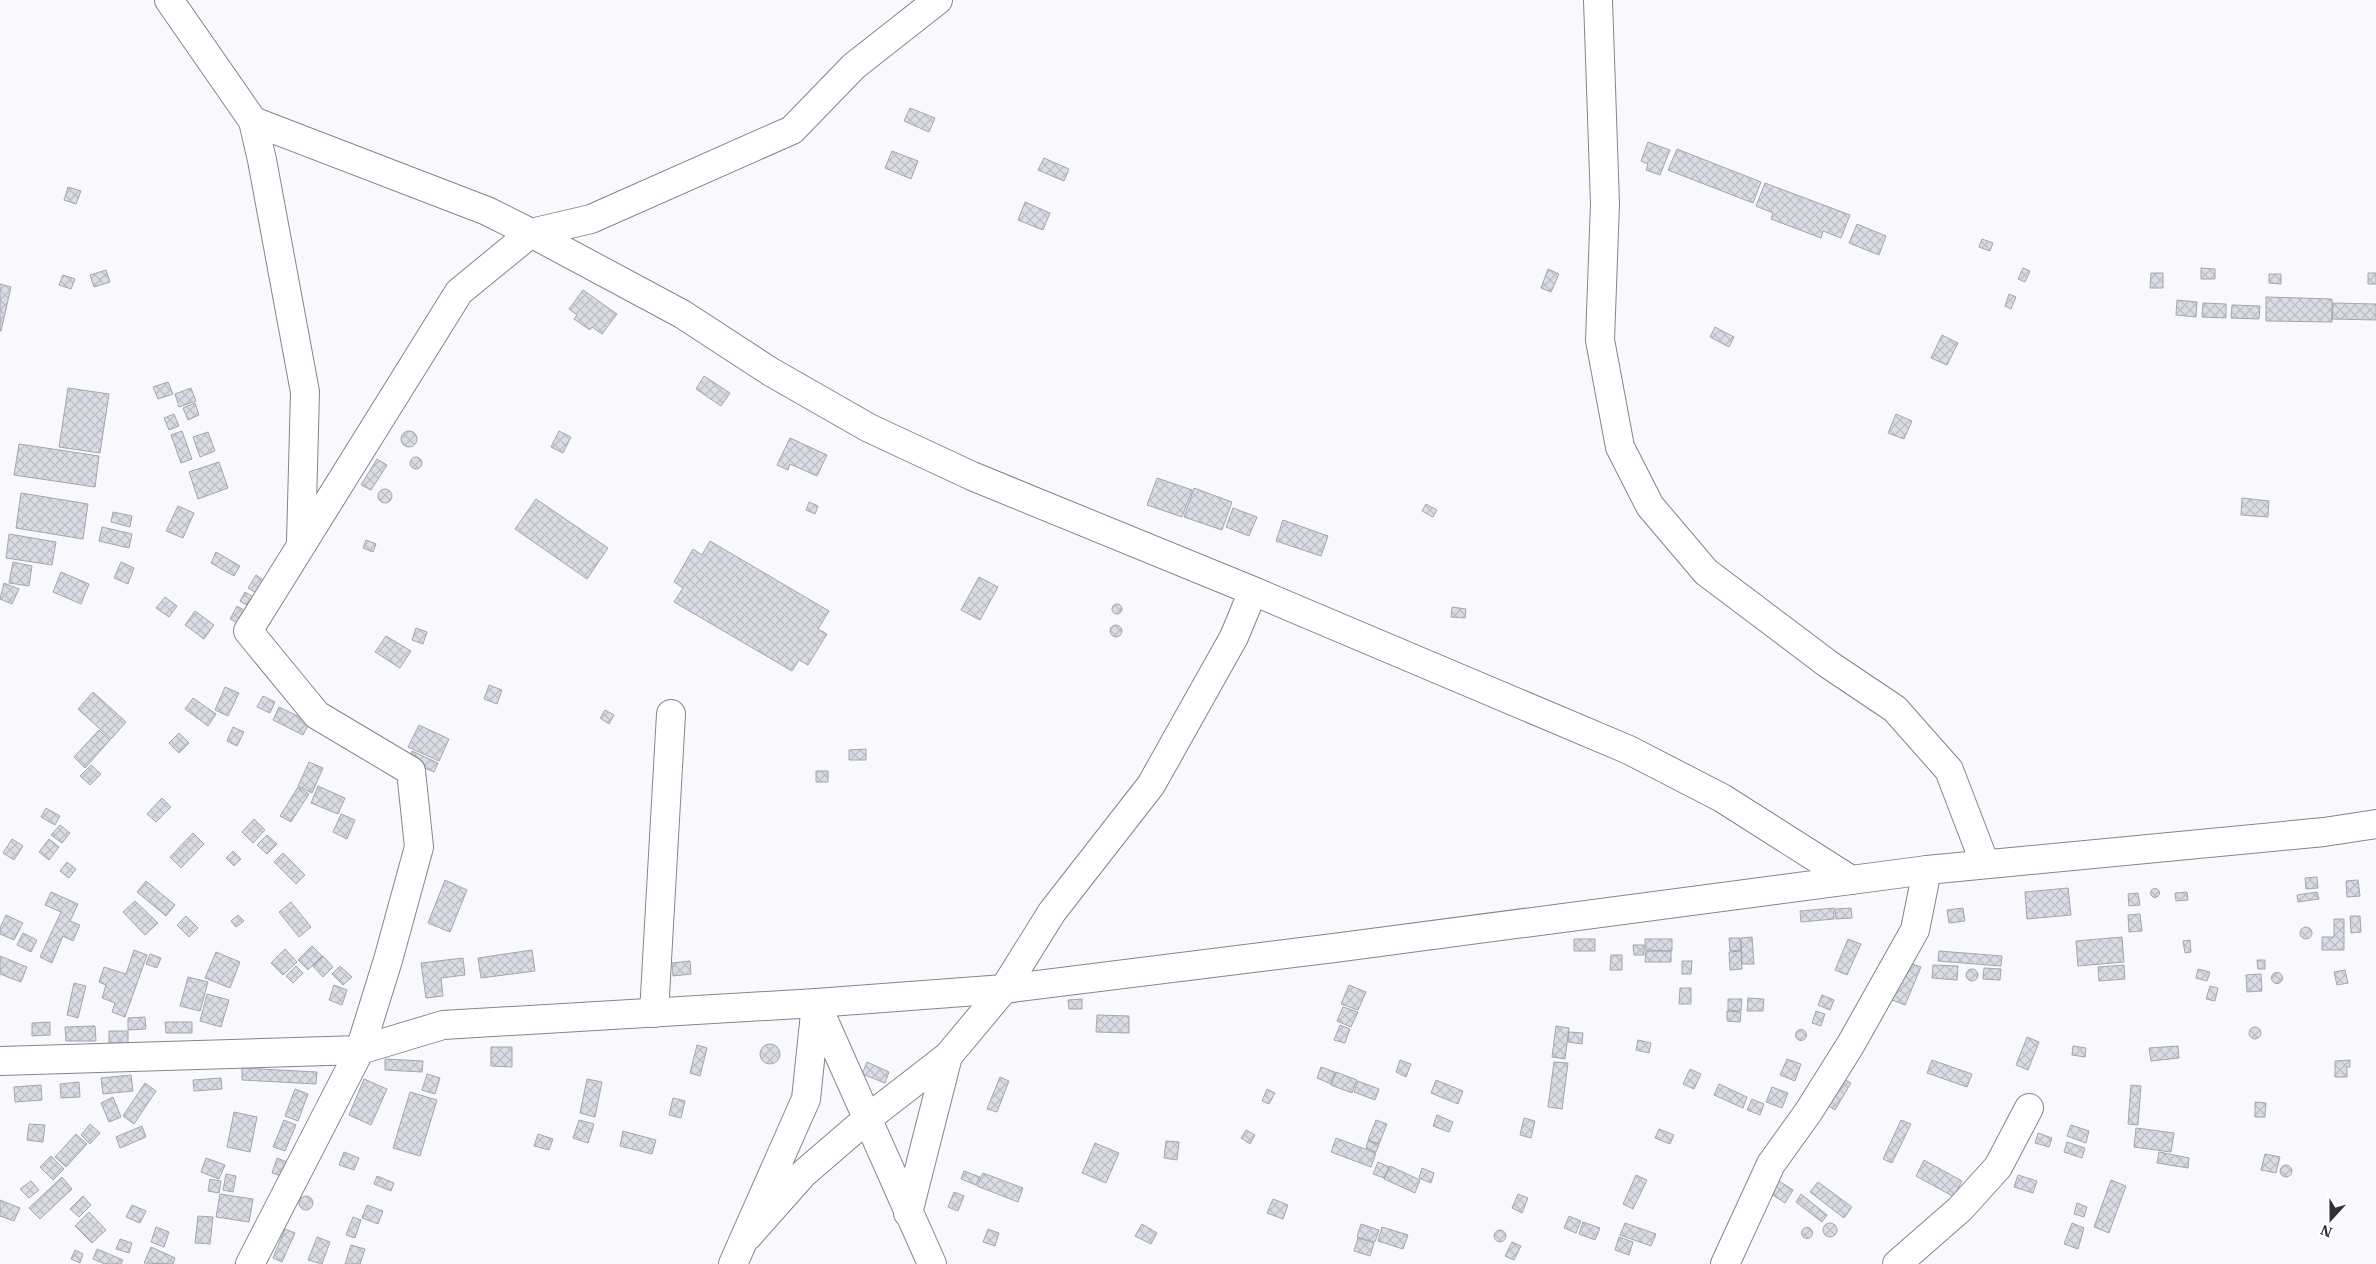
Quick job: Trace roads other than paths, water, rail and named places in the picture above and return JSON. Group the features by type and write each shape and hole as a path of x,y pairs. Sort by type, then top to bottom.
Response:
{"street":[{"path":"169,0 253,121 264,170 305,392 302,544"},
{"path":"250,1264 360,1050 388,960 419,847 412,771 317,716 248,630 459,292 531,233 591,219 792,130 854,66 938,0"},
{"path":"1598,0 1606,204 1600,340 1620,447 1650,506 1706,572 1828,664 1895,709 1949,770 1985,864"},
{"path":"253,121 487,211 682,314 771,372 869,428 972,476 1253,591 1630,750 1722,798 1851,880"},
{"path":"748,1236 803,1174 868,1118 948,1056 1004,989 1052,912 1151,784 1234,637 1253,591"},
{"path":"654,1013 670,714"},
{"path":"0,1061 360,1050 443,1025 816,1003 1004,989 1927,870 2324,832 2376,824"},
{"path":"1724,1264 1771,1164 1809,1111 1851,1044 1915,930 1927,870"},
{"path":"816,1003 932,1264"},
{"path":"734,1264 748,1236 806,1100 816,1003"},
{"path":"908,1213 948,1056"},
{"path":"1897,1264 1960,1209 1998,1167 2029,1108"}]}
